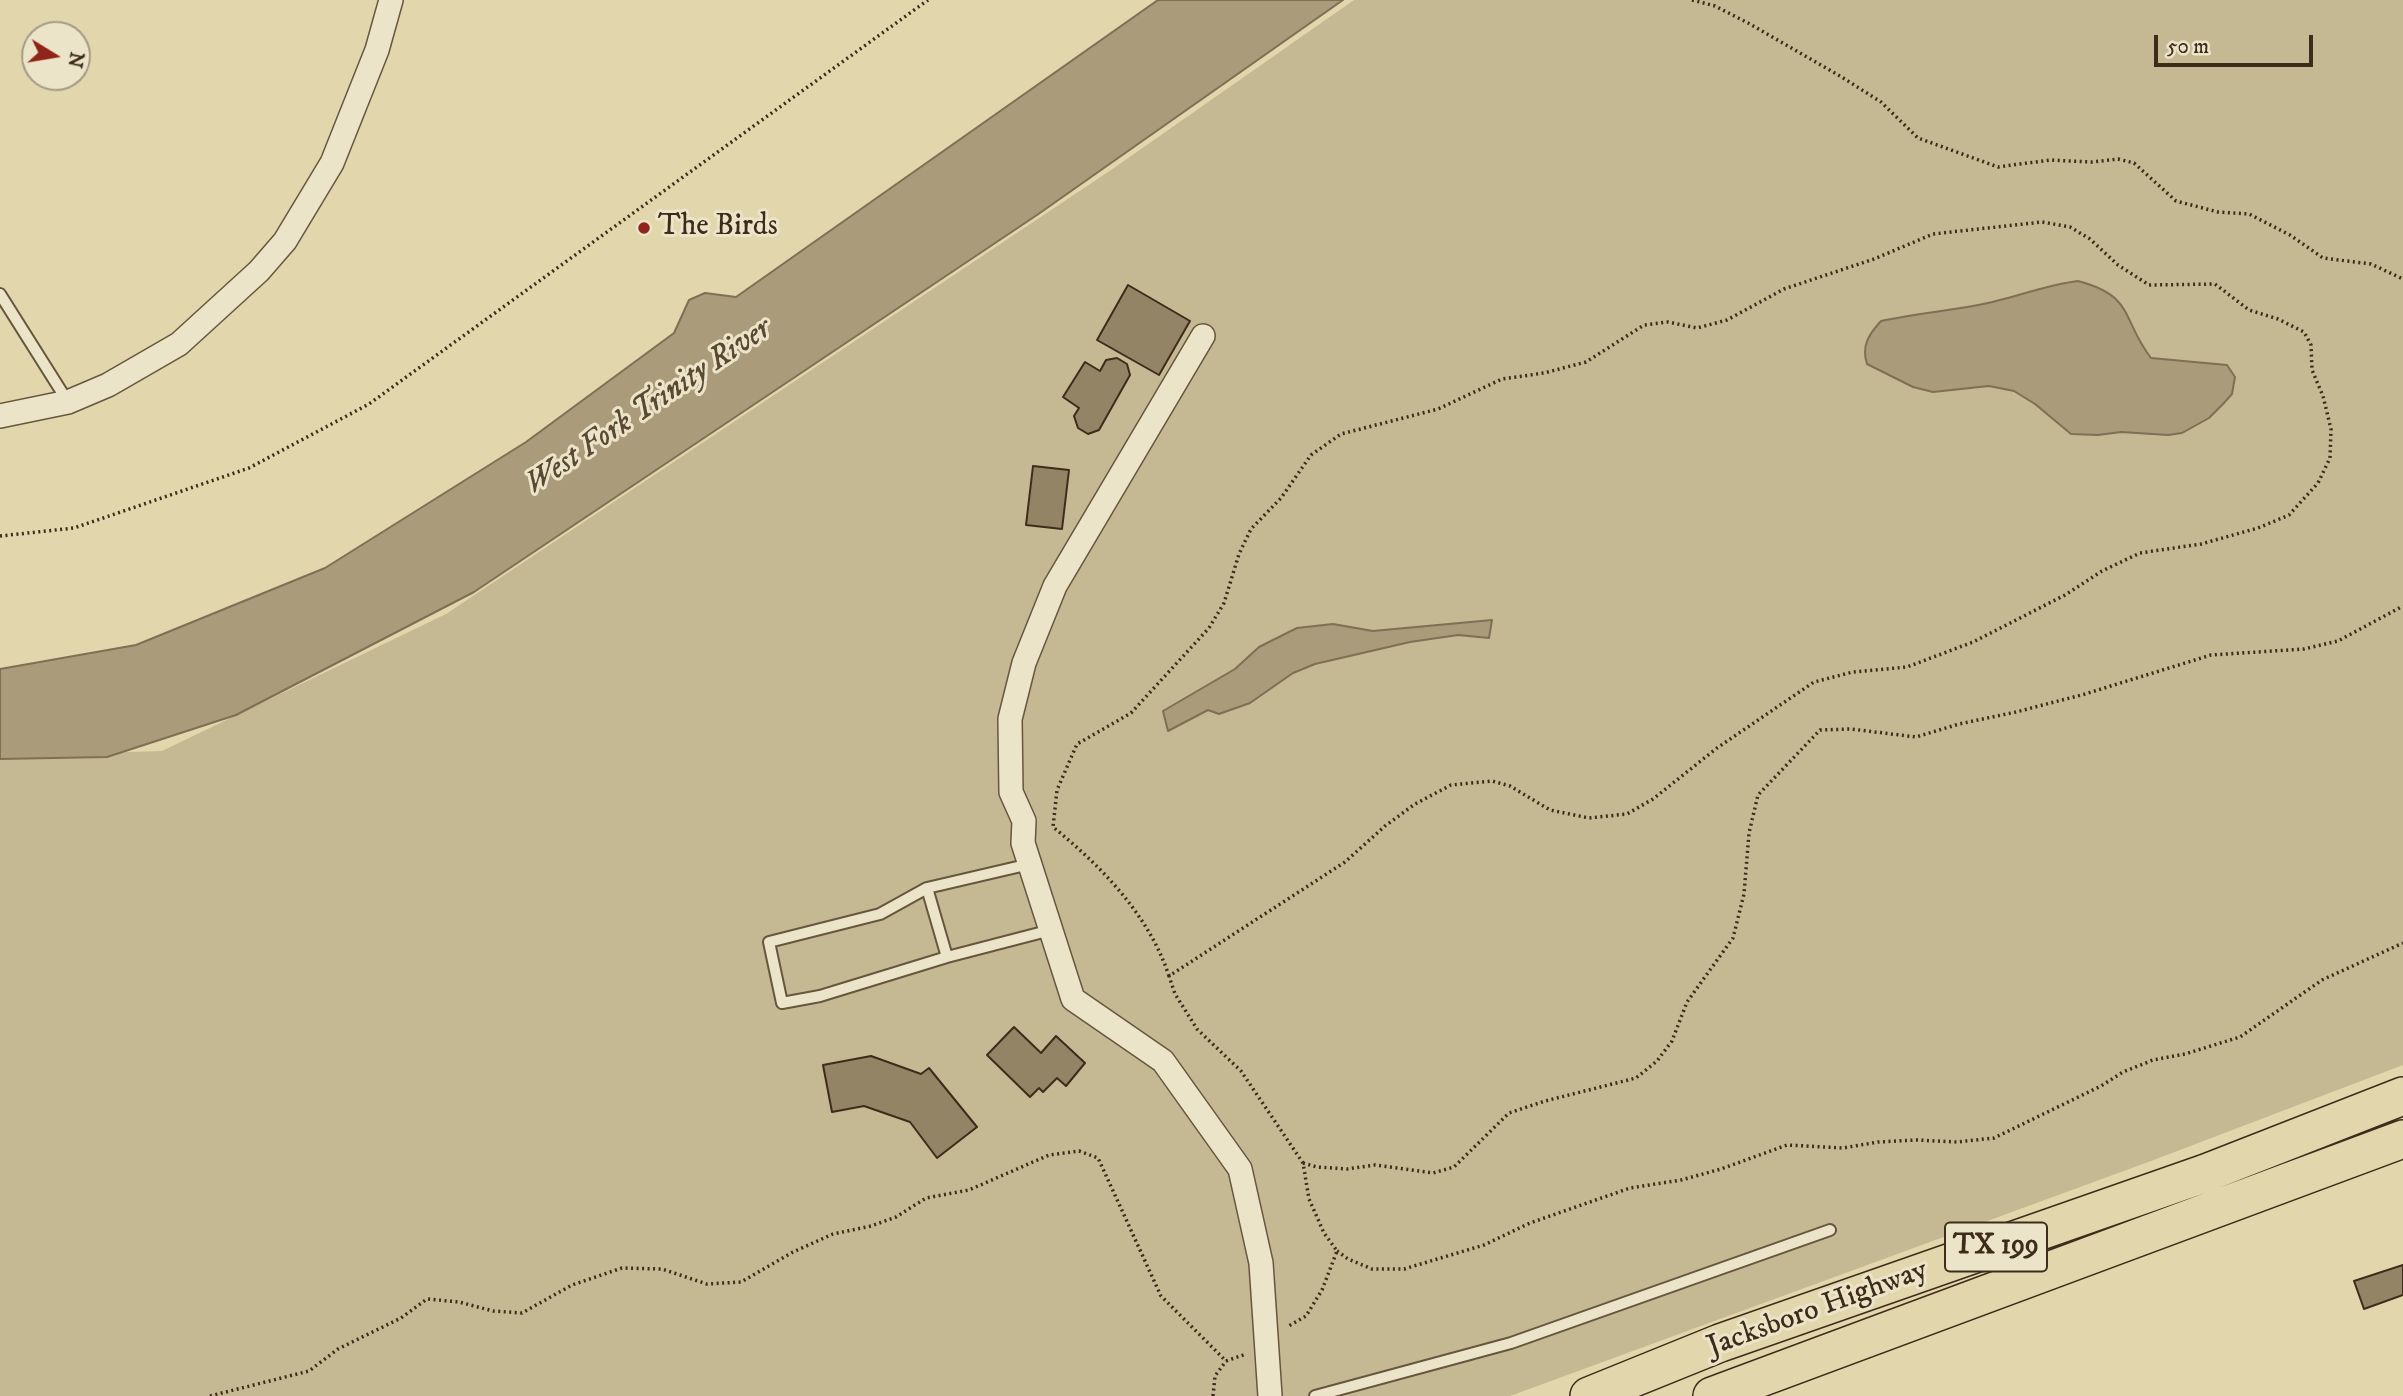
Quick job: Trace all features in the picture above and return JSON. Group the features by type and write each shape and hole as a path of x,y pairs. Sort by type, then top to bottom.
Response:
{"main road":[{"name":"Jacksboro Highway","path":"1589,1396 1720,1343 2164,1188 2403,1096"},
{"name":"Jacksboro Highway","path":"1712,1396 2403,1139"},
{"path":"2164,1188 2175,1225"}],"street":[{"path":"0,416 68,402 108,385 179,344 259,271 285,241 332,163 377,50 391,0"},
{"path":"1203,335 1055,586 1024,663 1010,719 1011,792 1024,821 1023,843 1073,999 1163,1061 1240,1169 1261,1263 1270,1396"}],"lane":[{"path":"0,294 68,402"},
{"path":"1030,864 927,888 880,914 769,942 782,1003 820,996 947,957 1051,930"},
{"path":"927,888 947,957"},
{"path":"1315,1396 1511,1343 1829,1230"}],"path":[{"path":"0,536 74,528 249,468 369,404 928,0"},
{"path":"1692,0 1714,6 1748,23 1840,76 1881,102 1917,138 1998,167 2050,160 2092,162 2118,159 2134,163 2176,201 2218,212 2249,214 2290,235 2323,258 2371,264 2403,279"},
{"path":"1169,976 1345,862 1385,826 1415,804 1451,785 1492,781 1510,786 1550,810 1589,818 1627,814 1653,799 1717,748 1814,682 1853,672 1907,667 1973,642 2140,553 2200,544 2258,528 2288,515 2318,483 2330,458 2331,429 2323,396 2312,370 2311,345 2304,332 2278,319 2249,310 2215,284 2149,285 2118,265 2090,239 2070,227 2042,222 1933,234 1874,259 1784,289 1727,320 1698,328 1668,322 1644,325 1586,362 1544,373 1502,379 1438,409 1341,434 1311,455 1281,498 1251,529 1239,554 1224,603 1209,628 1131,713 1077,744 1057,790 1053,827 1082,850 1111,881 1146,927 1161,952 1169,976 1175,994 1197,1030 1241,1071 1303,1163 1309,1199 1324,1233 1337,1251 1372,1269 1404,1269 1484,1245 1530,1223 1630,1188 1721,1170 1787,1145 1843,1148 1878,1142 1957,1142 1994,1138 2101,1086 2123,1072 2153,1060 2185,1054 2240,1037 2322,980 2403,943"},
{"path":"1303,1163 1317,1167 1347,1169 1375,1166 1433,1173 1454,1167 1508,1113 1636,1078 1647,1069 1672,1041 1687,1002 1733,938 1744,894 1749,833 1758,795 1820,730 1851,729 1916,737 2085,694 2211,655 2304,649 2338,641 2403,606"},
{"path":"210,1396 309,1371 338,1349 401,1318 427,1299 458,1302 493,1311 522,1313 572,1285 622,1268 662,1269 707,1284 741,1282 793,1252 833,1234 895,1217 926,1198 969,1190 1049,1155 1079,1152 1098,1158 1161,1296 1226,1361"},
{"path":"1213,1396 1215,1376 1226,1361 1250,1353 1306,1316 1322,1290 1337,1251"}],"shaded area":[{"path":"1354,0 2403,0 2403,1065 2151,1161 1510,1396 0,1396 0,756 162,751 446,614 1111,170"}],"water":[{"name":"West Fork Trinity River","path":"1158,0 1343,0 1037,215 474,592 236,715 107,757 0,759 0,669 136,645 325,568 526,442 674,333 689,300 705,293 736,297"},
{"path":"2078,281 2096,287 2118,302 2151,358 2227,365 2235,377 2232,394 2209,418 2182,433 2071,434 2035,404 2014,391 1989,386 1933,392 1913,387 1867,364 1867,341 1881,321 1978,305"},
{"path":"1492,620 1489,638 1458,635 1410,642 1315,664 1293,673 1250,703 1219,714 1208,710 1168,731 1163,711 1235,669 1259,647 1297,628 1333,624 1373,631"}],"building":[{"path":"1128,285 1190,321 1159,375 1097,340"},
{"path":"1117,358 1127,364 1130,375 1099,430 1088,434 1078,428 1074,416 1079,408 1063,397 1085,362 1100,371 1106,360"},
{"path":"1033,466 1069,470 1062,529 1026,525"},
{"path":"1014,1027 1041,1053 1056,1036 1085,1063 1066,1086 1057,1078 1043,1092 1039,1088 1030,1097 987,1055"},
{"path":"871,1056 921,1074 929,1068 977,1127 937,1158 910,1122 864,1106 832,1112 823,1065"},
{"path":"2403,1265 2403,1295 2364,1309 2354,1281"}],"place":[{"name":"The Birds","path":"644,228"}]}
